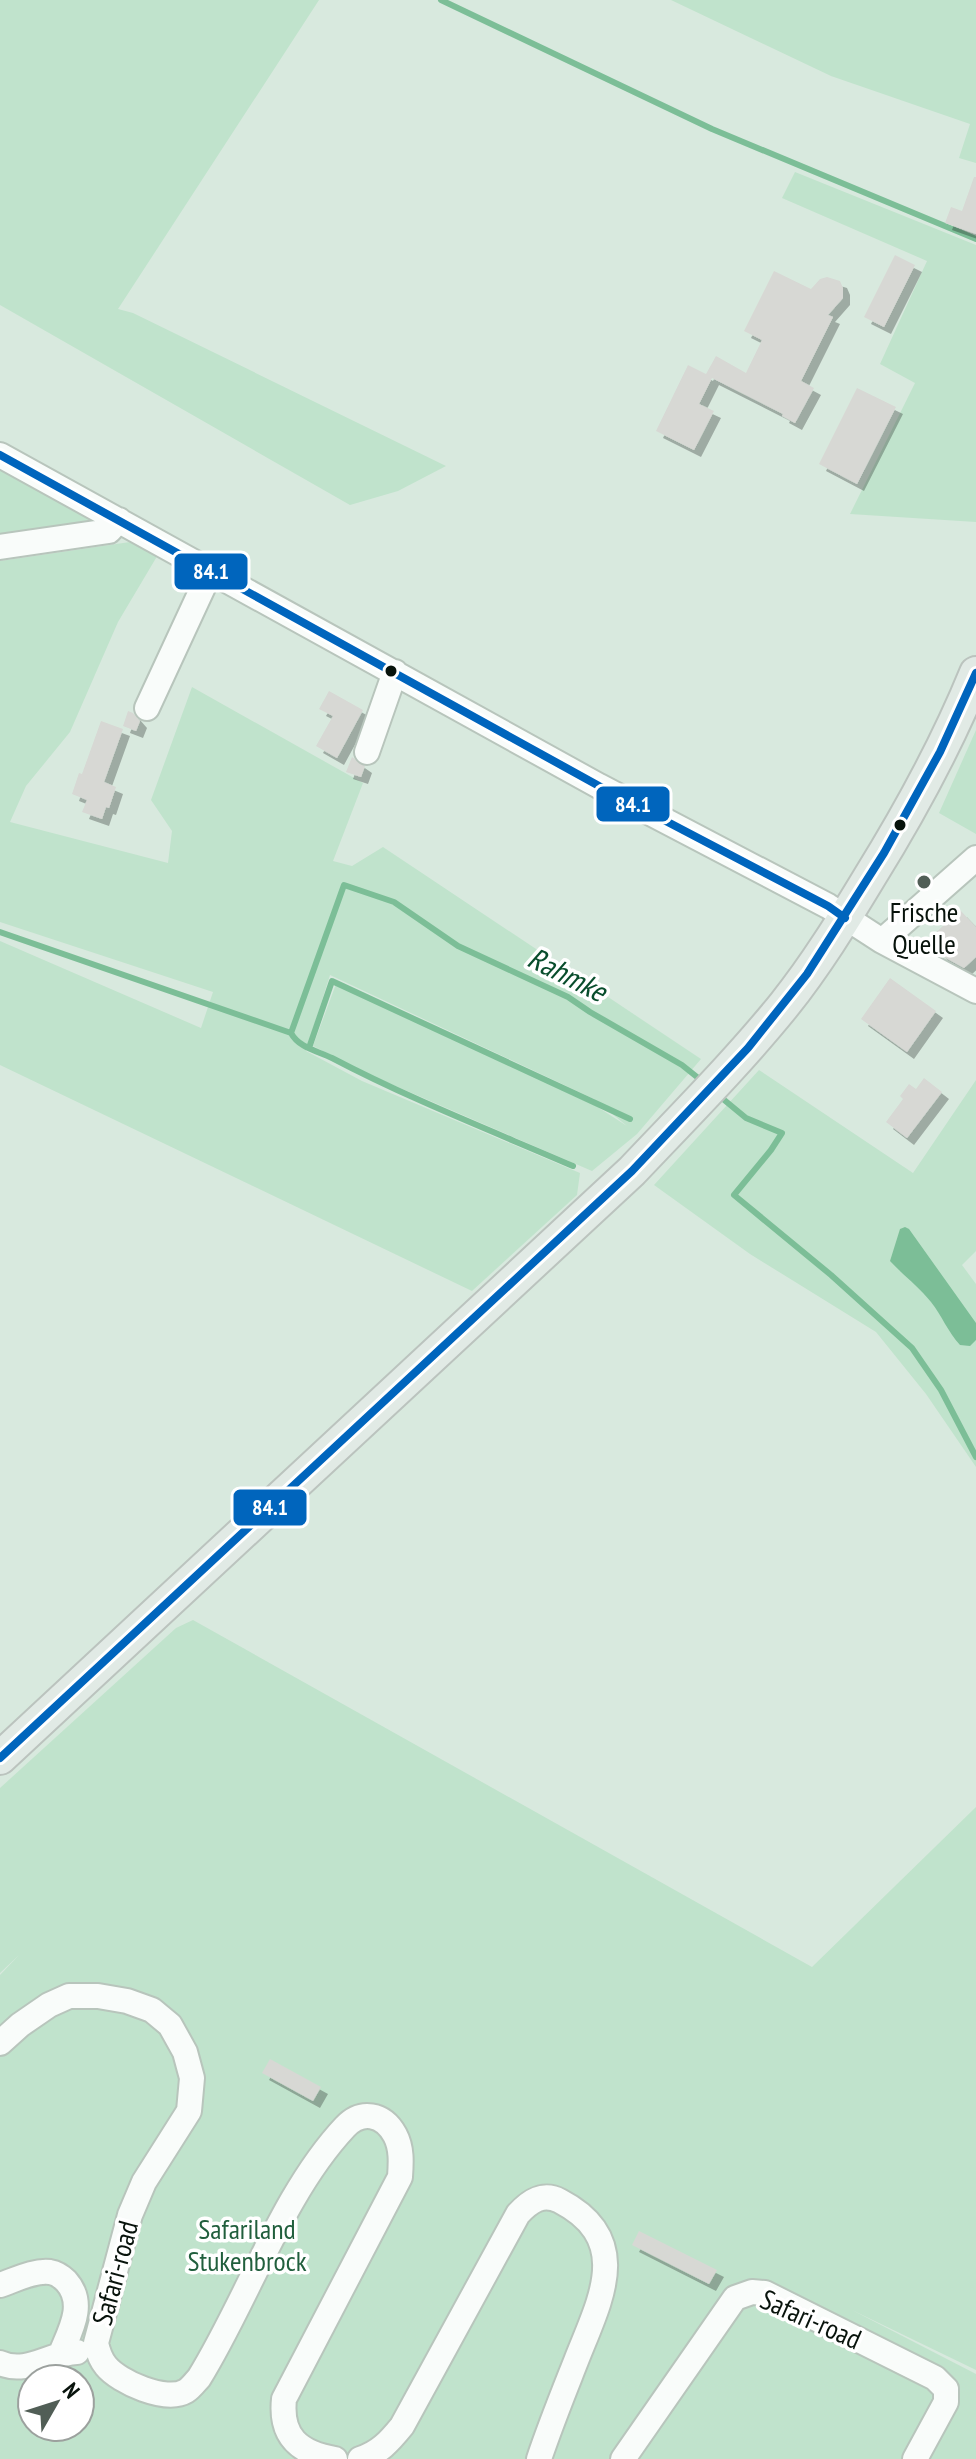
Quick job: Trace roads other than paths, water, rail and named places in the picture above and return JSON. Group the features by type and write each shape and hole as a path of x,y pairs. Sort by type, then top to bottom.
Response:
{"main road":[{"path":"0,1758 632,1171 711,1088 785,1003 845,918 918,795 976,673"}],"street":[{"path":"0,455 599,786 828,906 882,941 976,991"},
{"path":"0,547 109,531 119,520"},
{"path":"147,708 211,570"},
{"path":"367,752 395,672"},
{"path":"882,941 976,858"},
{"name":"Safari-road","path":"0,2043 49,2005 69,1996 98,1996 127,2001 152,2010 170,2025 185,2052 192,2078 189,2111 144,2182 130,2215 96,2343 107,2367 121,2379 145,2390 167,2395 185,2392 199,2378 297,2194 348,2124 361,2115 370,2116 384,2122 395,2134 401,2156 400,2177 284,2399 282,2415 287,2432 300,2447 320,2457 335,2459"},
{"path":"360,2459 374,2455 402,2426 518,2214 538,2198 553,2198 577,2210 590,2222 600,2237 605,2266 603,2292 539,2459"},
{"path":"0,2285 49,2272 61,2276 74,2290 76,2318 61,2353"},
{"name":"Safari-road","path":"623,2459 735,2298 752,2292 765,2293 935,2378 946,2389 946,2402 915,2459"},
{"path":"0,2363 15,2368 61,2353 99,2355"}],"waterway":[{"path":"441,0 712,129 976,239"},
{"name":"Rahmke","path":"0,932 291,1033 344,885 394,902 458,946 568,997 682,1065 702,1081"},
{"name":"Rahmke","path":"309,1048 332,981 630,1119"},
{"path":"291,1033 304,1046 573,1166"},
{"name":"Rahmke","path":"717,1094 746,1118 782,1133 734,1195 831,1275 912,1348 941,1390 976,1457"}],"place":[{"name":"Frische Quelle","path":"924,882"}],"park label":[{"name":"Safariland Stukenbrock","path":"247,2245"}]}
